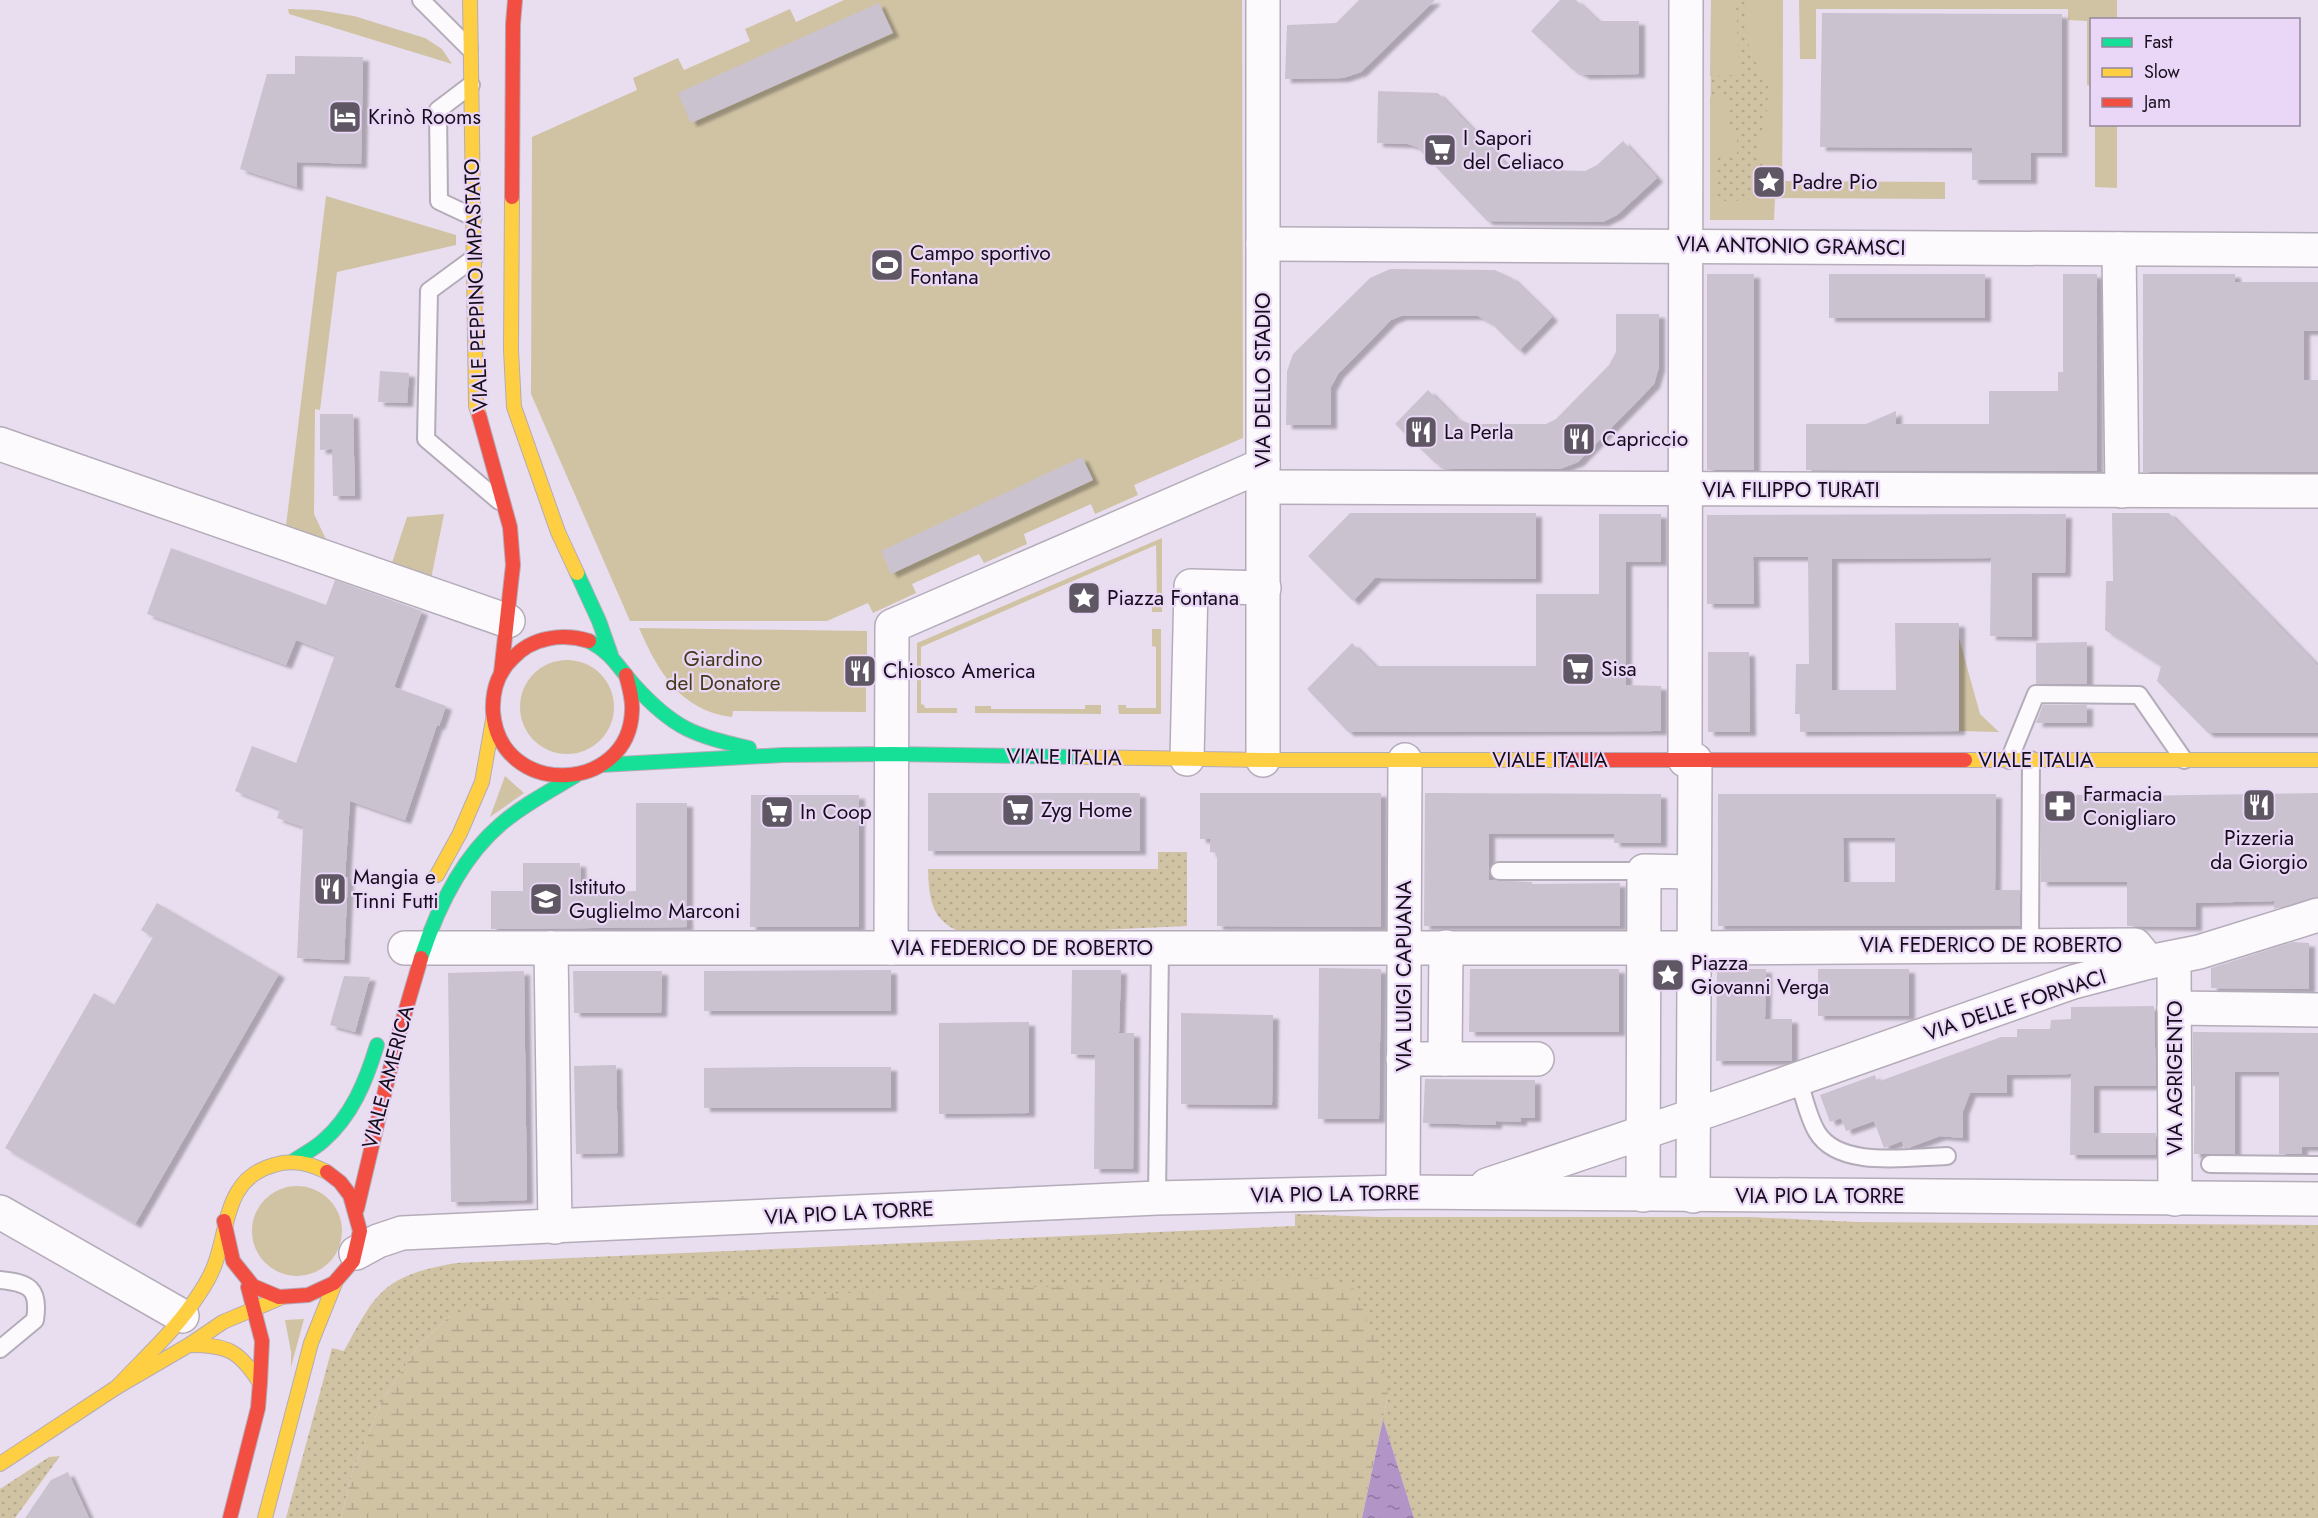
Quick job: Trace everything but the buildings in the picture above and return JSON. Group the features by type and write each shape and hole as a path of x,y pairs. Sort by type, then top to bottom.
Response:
{"main road":[{"name":"VIALE PEPPINO IMPASTATO","path":"470,0 476,406 510,527 513,565 501,673"},
{"name":"VIALE PEPPINO IMPASTATO","path":"515,0 511,339 514,407 558,532 599,621 611,655"},
{"path":"429,890 460,833 482,782 493,720 493,696 501,673 517,653 539,640 564,635 589,641 611,655 649,700 679,726 710,739 783,755"},
{"path":"493,720 501,740 514,758 532,770 553,776 575,776 601,765 616,752 627,735 632,715 632,694 626,675"},
{"name":"VIALE ITALIA","path":"783,755 892,754 1263,760 2318,760"},
{"path":"601,765 783,755"},
{"name":"VIALE AMERICA","path":"357,1209 363,1173 398,1038 410,948 471,857 493,831 528,805 575,776"},
{"name":"VIALE AMERICA","path":"292,1162 324,1140 344,1118 359,1092 381,1031"},
{"path":"0,1464 117,1387 181,1330 223,1322 280,1298 299,1298 318,1293 335,1283 348,1269 356,1253 360,1231 357,1209 347,1190 332,1175 313,1165 292,1162 268,1166 247,1179 232,1198 224,1221 215,1263 181,1330 117,1387"},
{"path":"224,1221 225,1243 232,1263 245,1280 255,1307 262,1341 258,1408 230,1518"},
{"path":"245,1280 261,1291 280,1298"},
{"path":"265,1518 311,1343 335,1283"},
{"path":"181,1330 237,1352 249,1364 260,1383"}],"street":[{"name":"VIA DELLO STADIO","path":"1263,0 1263,760"},
{"path":"1686,0 1684,490 1694,872 1706,947 1705,1112 1693,1196"},
{"name":"VIA ANTONIO GRAMSCI","path":"1263,244 2318,250"},
{"path":"2119,249 2122,491"},
{"path":"0,444 508,621"},
{"path":"891,948 892,626 1263,476"},
{"name":"VIA FILIPPO TURATI","path":"1263,476 1684,490 2318,491"},
{"path":"1187,759 1191,586 1264,588"},
{"name":"VIA LUIGI CAPUANA","path":"1403,1192 1405,760"},
{"path":"1643,1195 1643,1132 1632,948 1644,871 1694,872"},
{"name":"VIA DELLE FORNACI","path":"1465,1192 1705,1112 2073,982 2162,960 2318,915"},
{"name":"VIA FEDERICO DE ROBERTO","path":"410,948 1632,948 2134,945 2162,960"},
{"path":"1444,1059 1446,947"},
{"path":"551,948 555,1227"},
{"name":"VIA AGRIGENTO","path":"2162,960 2174,1008 2175,1199"},
{"path":"2174,1008 2318,1010"},
{"path":"1403,1059 1537,1059"},
{"name":"VIA PIO LA TORRE","path":"356,1253 378,1241 402,1233 1157,1198 1465,1192 1693,1196 2318,1199"},
{"path":"0,1212 181,1330"},
{"path":"0,1229 181,1330"}],"lane":[{"path":"421,0 470,49"},
{"path":"471,85 438,110 439,201 473,217"},
{"path":"474,258 429,291 426,439 504,505"},
{"path":"2009,760 2036,694 2139,694 2184,760"},
{"path":"2030,945 2031,760"},
{"path":"1500,871 1644,871"},
{"path":"1157,1198 1160,948"},
{"path":"1798,1079 1816,1131 1827,1145 1842,1154 1858,1157 1947,1156"},
{"path":"2210,1164 2318,1165"},
{"path":"0,1280 21,1282 34,1292 38,1306 35,1320 0,1349"}],"green space":[{"name":"Campo sportivo Fontana","path":"844,0 1242,0 1243,438 1134,485 1138,495 1095,514 1091,504 1024,534 1027,544 984,563 979,554 912,584 916,593 873,613 868,603 827,621 630,621 531,394 532,137 637,90 633,78 678,58 684,70 750,41 745,29 790,9 796,22"},
{"path":"1711,0 1783,0 1782,198 1774,199 1774,220 1710,220"},
{"path":"1711,0 1736,0 1739,75 1710,76"},
{"path":"1747,0 1783,0 1782,166 1766,166 1757,155 1767,109 1768,87 1748,43"},
{"path":"1799,0 2117,0 2117,18 2090,18 2090,86 2087,85 2087,21 2068,20 2068,9 1816,9 1816,59 1800,59"},
{"path":"288,9 318,10 354,16 425,38 442,49 452,64 289,14"},
{"path":"1728,96 1733,107 1728,114 1728,129 1737,138 1737,156 1715,157 1716,201 1757,200 1758,191 1781,190 1782,181 1945,182 1945,199 1775,198 1774,220 1710,220 1710,97"},
{"path":"2095,126 2117,126 2117,188 2095,187"},
{"path":"326,196 456,235 456,245 337,272 320,410 315,409 314,514 331,550 285,534"},
{"path":"444,514 430,584 390,569 407,517"},
{"path":"1162,538 1162,612 1152,612 1152,603 1157,603 1156,545 921,647 921,704 925,708 957,708 957,713 917,713 917,643"},
{"name":"Giardino del Donatore","path":"639,628 867,631 867,664 854,665 854,678 866,678 866,712 733,711 732,717 714,713 698,707 673,686 654,659"},
{"path":"1152,629 1161,629 1161,714 1119,714 1118,705 1126,705 1126,708 1156,708 1156,647 1152,646"},
{"path":"1959,638 1980,714 1999,732 1959,731"},
{"path":"567,660 585,664 600,674 610,689 614,707 610,725 600,740 585,750 567,754 549,750 534,740 524,725 520,707 524,689 534,674 549,664"},
{"path":"1085,705 1101,705 1101,714 975,713 975,706 991,706 991,709 1085,709"},
{"path":"505,776 524,793 490,817"},
{"path":"1158,852 1187,852 1187,926 961,932 943,922 934,907 929,890 928,869 1158,869"},
{"path":"297,1186 314,1190 329,1199 338,1214 342,1231 338,1248 329,1263 314,1272 297,1276 280,1272 265,1263 256,1248 252,1231 256,1214 265,1199 280,1190"},
{"path":"1295,1214 1376,1217 1750,1217 1857,1222 2318,1225 2318,1518 1414,1518 1383,1419 1388,1395 450,1316 418,1346 383,1399 353,1470 341,1518 286,1518 332,1348 344,1351 365,1313 385,1289 398,1280 432,1268 456,1263 1295,1226"},
{"path":"1333,1278 1354,1289 1376,1341 1388,1395 1362,1518 341,1518 353,1470 383,1399 418,1346 450,1316 486,1304"},
{"path":"304,1319 291,1367 291,1352 285,1320"},
{"path":"60,1456 15,1518 0,1518 0,1489 49,1457"}],"water":[{"path":"1383,1419 1414,1518 1362,1518"}],"traffic: fast":[{"path":"577,573 599,621 611,655"},
{"path":"589,641 609,655 648,700 673,721 713,739 749,748"},
{"path":"601,765 783,755 1081,757"},
{"path":"421,958 443,903 462,868 474,852 509,817 575,776"},
{"path":"292,1162 319,1144 342,1121 363,1085 377,1045"}],"traffic: slow":[{"path":"470,0 476,406 479,415"},
{"path":"512,197 511,350 514,407 558,532 577,573"},
{"path":"437,875 460,833 482,782 493,720"},
{"path":"1081,757 1263,760 1568,760"},
{"path":"1965,760 2318,760"},
{"path":"117,1387 171,1331 204,1286 216,1261 232,1204 238,1191 247,1180 258,1171 287,1162 308,1164 327,1172"},
{"path":"265,1518 311,1343 335,1283"},
{"path":"0,1464 117,1387 189,1345 223,1322 280,1298"},
{"path":"189,1345 213,1346 231,1352 245,1363 260,1383"}],"traffic: jam":[{"path":"512,197 515,0"},
{"path":"479,415 510,527 513,565 501,673"},
{"path":"589,641 569,637 539,641 521,651 503,669 495,689 493,712 501,740 517,760 539,772 564,775 589,771 610,758 625,738 632,711 626,675"},
{"path":"1568,760 1965,760"},
{"path":"357,1209 397,1040 421,958"},
{"path":"224,1221 233,1261 253,1286 279,1297 308,1295 334,1283 353,1261 360,1231 350,1195 340,1182 327,1172"},
{"path":"230,1518 258,1408 260,1383 262,1341 248,1287"}],"place":[{"name":"Krinò Rooms","path":"345,117"},
{"name":"I Sapori del Celiaco","path":"1440,150"},
{"name":"Padre Pio","path":"1769,182"},
{"name":"Campo sportivo Fontana","path":"887,265"},
{"name":"La Perla","path":"1421,432"},
{"name":"Capriccio","path":"1579,439"},
{"name":"Piazza Fontana","path":"1084,598"},
{"name":"Sisa","path":"1578,669"},
{"name":"Chiosco America","path":"860,671"},
{"name":"Pizzeria da Giorgio","path":"2259,805"},
{"name":"Farmacia Conigliaro","path":"2060,806"},
{"name":"Zyg Home","path":"1018,810"},
{"name":"In Coop","path":"777,812"},
{"name":"Mangia e Tinni Futti","path":"330,889"},
{"name":"Istituto Guglielmo Marconi","path":"546,899"},
{"name":"Piazza Giovanni Verga","path":"1668,975"}]}
